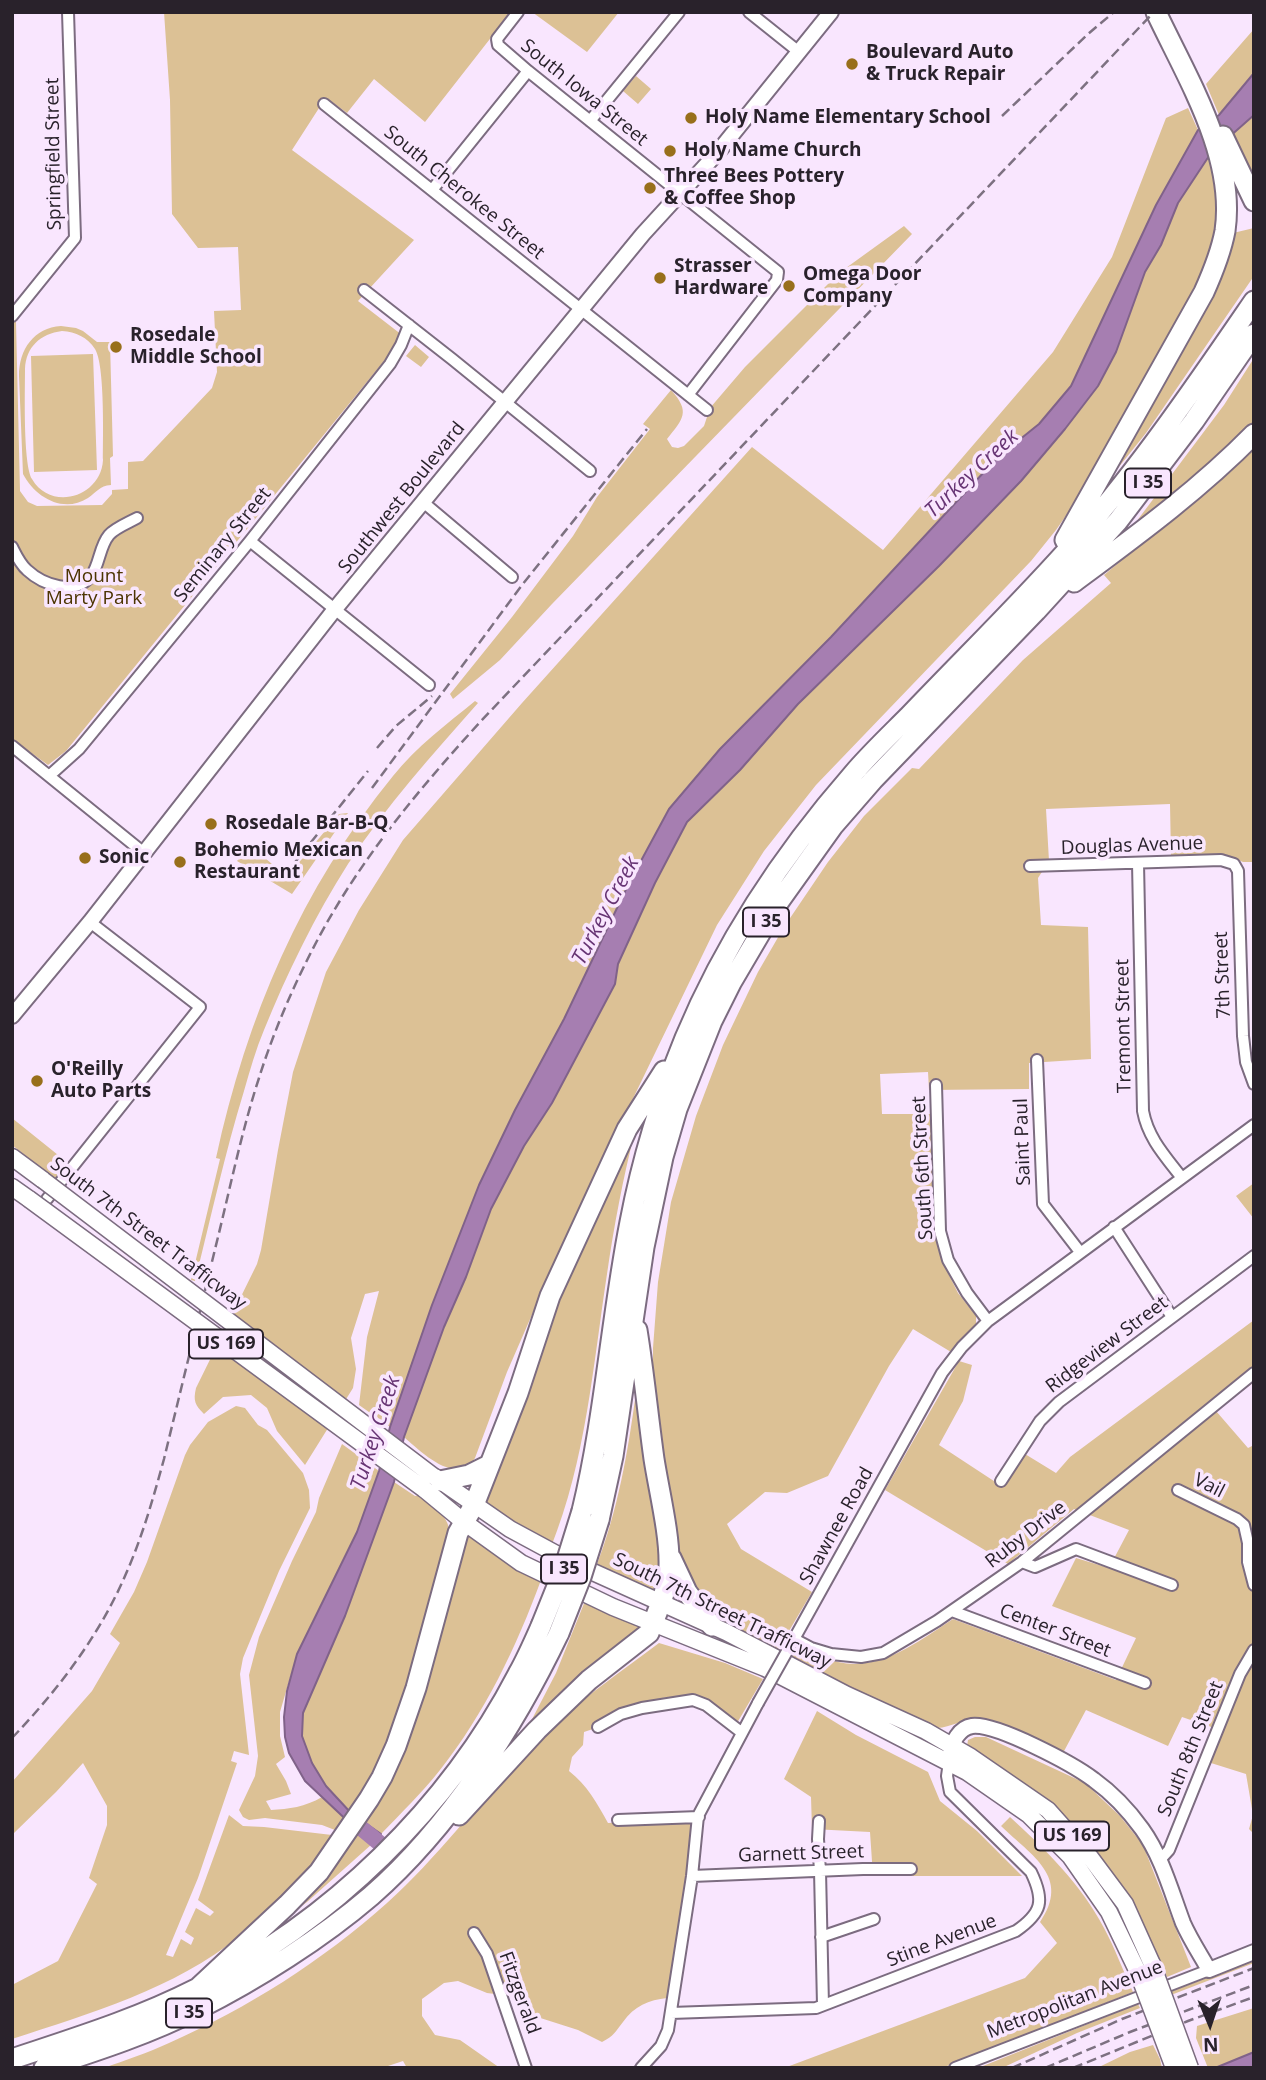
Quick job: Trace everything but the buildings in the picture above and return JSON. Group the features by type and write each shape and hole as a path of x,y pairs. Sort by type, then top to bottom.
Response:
{"highway":[{"path":"1047,572 1203,292 1214,270 1223,241 1226,199 1220,155 1156,12"},
{"path":"1166,12 1251,195"},
{"name":"I 35","path":"591,1515 621,1270 635,1197 651,1135 685,1038 730,945 798,841 855,771 1094,520 1158,440 1249,307"},
{"name":"I 35","path":"12,2059 145,2013 316,1926 372,1895 442,1824 506,1731 540,1671 564,1569 591,1515 613,1456 653,1203 663,1157 677,1109 712,1021 731,983 804,864 833,826 873,780 1036,611 1118,521 1194,421 1250,339"},
{"path":"1036,611 1138,535 1208,477 1254,434"},
{"path":"198,1988 319,1872 382,1777 406,1719 458,1533 469,1514 518,1393 546,1306 627,1129 685,1038"},
{"path":"442,1824 459,1816 545,1722 589,1680 649,1633 668,1580 669,1552 635,1311"},
{"path":"432,1482 470,1475 489,1465"},
{"path":"669,1552 687,1592 712,1626"},
{"name":"I 35","path":"44,2068 114,2045 198,2010 271,1967 316,1926 436,1795 461,1763 550,1629"}],"main road":[{"name":"Southwest Boulevard","path":"12,1016 90,922 423,502 643,234 718,152 831,12"},
{"name":"South 7th Street Trafficway","path":"12,1157 432,1482 521,1563 652,1624 765,1668 950,1754"},
{"name":"South 7th Street Trafficway","path":"12,1187 432,1482"},
{"name":"South 7th Street Trafficway","path":"469,1514 510,1529 573,1563 712,1626 847,1695 926,1731 967,1772 1029,1815 1070,1856 1145,1967 1190,2068"},
{"path":"950,1754 965,1729 979,1727 999,1732 1061,1760 1094,1779 1121,1803 1142,1830 1159,1861 1184,1926 1209,1970"},
{"name":"Metropolitan Avenue","path":"1209,1970 1254,1952"},
{"name":"South 7th Street Trafficway","path":"1145,1967 1174,2068"}],"street":[{"name":"Springfield Street","path":"12,316 75,238 68,12"},
{"name":"South Iowa Street","path":"517,12 497,38 498,45 778,272 777,280 688,395"},
{"path":"590,121 679,12"},
{"path":"749,12 799,52"},
{"path":"432,190 528,71"},
{"name":"South Cherokee Street","path":"324,104 707,410"},
{"path":"364,290 590,471"},
{"name":"Seminary Street","path":"49,776 79,749 250,541 390,364 409,325"},
{"path":"423,502 512,578"},
{"path":"12,547 27,570 44,582 62,587 75,586 85,582 91,575 111,532 137,518"},
{"path":"250,541 429,685"},
{"path":"12,746 144,853"},
{"name":"Douglas Avenue","path":"1030,866 1221,860 1234,864"},
{"name":"Tremont Street","path":"1138,863 1143,1111 1153,1140 1182,1178"},
{"name":"7th Street","path":"1234,864 1238,871 1242,1036 1246,1062 1254,1084"},
{"path":"47,1199 200,1007 90,922"},
{"name":"Saint Paul","path":"1037,1060 1043,1204 1080,1252"},
{"name":"South 6th Street","path":"936,1085 940,1231 947,1260 988,1321"},
{"name":"Shawnee Road","path":"641,2068 664,2041 671,2013 699,1816 707,1796 942,1373 962,1347 988,1321 1254,1125"},
{"path":"1114,1227 1172,1317"},
{"name":"Ridgeview Street","path":"1001,1481 1040,1421 1059,1402 1254,1256"},
{"name":"Ruby Drive","path":"794,1639 831,1654 861,1657 883,1654 952,1611 1022,1562 1254,1373"},
{"name":"Vail","path":"1178,1490 1244,1525 1254,1586"},
{"path":"1022,1562 1035,1567 1076,1549 1172,1585"},
{"name":"Center Street","path":"952,1611 1144,1683"},
{"name":"South 8th Street","path":"1159,1861 1169,1850 1240,1674 1254,1650"},
{"path":"598,1727 621,1714 660,1704 692,1700 706,1705 741,1732"},
{"name":"Stine Avenue","path":"671,2013 816,2008 1016,1931 1032,1920 1038,1908 1039,1889 1031,1872 950,1792 947,1776 950,1754"},
{"path":"618,1819 699,1816"},
{"path":"819,1821 822,2005"},
{"name":"Garnett Street","path":"692,1876 911,1869"},
{"path":"821,1937 874,1919"},
{"name":"Fitzgerald","path":"474,1933 487,1954 526,2068"},
{"name":"Metropolitan Avenue","path":"955,2068 1209,1970"}],"green space":[{"name":"Mount Marty Park","path":"164,12 511,12 425,122 374,79 347,113 328,99 321,105 292,150 414,240 358,301 402,335 384,361 66,751 48,765 12,739 12,322 16,322 20,491 28,502 37,506 102,505 112,494 112,490 128,489 128,462 143,461 212,388 217,372 214,311 241,310 238,247 198,248 172,214 170,100"},
{"path":"532,12 619,12 587,52"},
{"path":"1254,29 1254,73 1219,115 1206,84"},
{"path":"636,76 651,89 638,104 623,91"},
{"path":"1188,108 1198,130 1156,205 1071,386 1039,424 998,457 831,637 720,749 669,809 629,883 564,1019 515,1110 479,1185 432,1305 390,1427 359,1405 367,1337 379,1291 365,1294 351,1338 356,1369 353,1388 305,1465 277,1431 267,1408 251,1395 223,1397 204,1414 196,1402 196,1388 257,1264 293,1072 326,972 359,910 403,840 752,447 883,550 1053,352 1112,257 1166,118"},
{"path":"1254,115 1254,185 1217,202 1217,229 1203,278 1079,497 1031,561 816,785 764,851 717,925 565,1239 507,1372 475,1458 459,1469 449,1468 429,1458 404,1437 491,1209 524,1146 552,1103 615,984 618,964 655,883 687,822 740,770 798,704 1021,481 1065,429 1098,386 1116,352 1145,272 1161,245 1178,203 1211,153"},
{"path":"904,226 912,234 500,660 453,699 450,694 573,536 597,497 650,429 643,424 671,390 681,404 683,415 667,439 672,447 678,448 684,446 704,426 710,408 745,367 839,273"},
{"path":"1254,228 1254,276 1146,433 1106,483 1233,233"},
{"path":"51,328 76,328 97,342 110,342 113,456 110,458 111,485 101,488 79,503 60,504 51,501 35,490 23,474 20,366 30,342","holes":["62,331 81,336 95,349 103,402 103,460 100,473 85,491 62,497 40,489 32,479 27,459 25,427 25,369 28,354 41,339"]},
{"path":"415,345 429,357 421,367 406,356"},
{"path":"93,354 97,470 34,472 31,356"},
{"path":"1254,358 1254,421 1244,436 1130,530 1224,405"},
{"path":"1254,449 1254,862 1243,862 1229,856 1171,856 1170,804 1046,809 1049,861 1038,878 1041,925 1088,927 1091,1059 1029,1063 1029,1089 929,1090 928,1072 880,1074 882,1114 931,1114 933,1229 943,1263 958,1293 976,1316 976,1324 951,1352 913,1329 889,1366 828,1476 787,1493 765,1492 727,1524 741,1549 812,1592 776,1653 713,1618 679,1563 653,1386 658,1282 671,1202 696,1116 723,1045 758,972 784,927 828,862 864,816 912,768 919,769 1023,660 1111,583 1104,575"},
{"path":"475,701 478,703 410,781 348,864 302,945 256,1052 195,1281 191,1280 220,1159 216,1158 244,1054 261,1005 305,909 360,819 393,776 432,736"},
{"path":"348,813 292,894 237,861 250,845 287,877 339,814"},
{"path":"12,1118 68,1163 55,1179 12,1145"},
{"path":"635,1131 613,1238 580,1447 573,1481 551,1547 482,1504 546,1318"},
{"path":"1254,1183 1254,1219 1236,1196"},
{"path":"1254,1320 1254,1382 1216,1411 1248,1448 1254,1445 1254,1834 1249,1829 1253,1815 1246,1774 1211,1763 1223,1731 1182,1717 1168,1746 1086,1710 1063,1753 980,1719 937,1728 790,1658 796,1648 838,1662 869,1662 899,1652 953,1619 1116,1680 1136,1638 1052,1606 1076,1558 1109,1568 1129,1530 1074,1509 1008,1564 885,1490 959,1361 972,1365 963,1401 939,1445 1003,1487 1025,1454 1056,1473 1070,1457"},
{"path":"636,1392 663,1550 662,1585 653,1592 596,1567 621,1481"},
{"path":"236,1406 245,1408 258,1425 267,1430 303,1473 309,1490 310,1508 279,1571 243,1658 240,1674 249,1755 234,1751 231,1761 237,1763 198,1878 166,1955 173,1957 181,1939 191,1945 194,1938 185,1932 196,1908 210,1916 214,1912 198,1900 229,1815 243,1826 332,1835 333,1840 277,1902 240,1936 214,1955 188,1971 131,1998 12,2039 12,1985 58,1961 97,1884 89,1878 107,1825 107,1806 83,1763 12,1835 12,1782 92,1691 120,1643 110,1634 134,1592 147,1562 190,1445 208,1422"},
{"path":"342,1444 379,1471 357,1532 297,1654 280,1712 280,1736 285,1757 276,1764 291,1794 266,1801 271,1810 278,1810 303,1805 322,1797 348,1821 340,1832 322,1825 265,1818 249,1820 243,1817 239,1810 255,1776 258,1756 249,1675 259,1637 316,1512 319,1498"},
{"path":"394,1482 415,1496 420,1495 435,1507 446,1520 450,1532 405,1695 376,1772 351,1813 326,1786 312,1763 302,1736 303,1713 345,1616"},
{"path":"470,1535 541,1580 510,1655 471,1726 433,1778 381,1834 362,1820 466,1536"},
{"path":"585,1601 643,1627 529,1725 556,1673"},
{"path":"659,1643 725,1663 763,1679 737,1723 688,1698 648,1701 608,1715 593,1729 584,1732 583,1745 572,1757 569,1771 596,1801 608,1823 692,1820 694,1823 667,1998 648,2002 637,2008 627,2016 612,2036 602,2042 578,2030 531,2015 518,1997 487,1993 458,1981 444,1983 422,1999 422,2016 435,2035 460,2040 500,2068 407,2068 403,2061 382,2068 104,2068 161,2047 227,2015 283,1982 337,1944 405,1886 538,1738"},
{"path":"817,1711 856,1735 928,1772 940,1801 977,1831 1022,1876 873,1876 870,1832 812,1829 811,1797 784,1779"},
{"path":"986,1737 1085,1783 1120,1816 1143,1845 1191,1967 1167,1977 1128,1896 1103,1860 1067,1818 1033,1789 967,1746 968,1740"},
{"path":"1010,1817 1049,1855 1085,1897 1108,1936 1133,1992 942,2068 784,2068 1025,1978 1057,1943 1040,1922 1051,1892 1049,1880 1044,1868 1001,1826"},
{"path":"356,1830 372,1844 307,1902 275,1926"},
{"path":"1254,1960 1254,1963 1171,1995 1170,1992"},
{"path":"1138,2004 1140,2008 1077,2033 1002,2068 978,2068"},
{"path":"1254,2008 1254,2052 1215,2068 1208,2068 1196,2038 1197,2026"},
{"path":"1153,2045 1162,2068 1097,2068 1130,2052"}],"shaded area":[{"path":"1254,73 1254,115 1211,153 1178,203 1161,245 1145,272 1116,352 1098,386 1021,481 939,566 798,704 740,770 687,822 655,883 618,964 615,984 552,1103 524,1146 491,1209 404,1437 394,1482 345,1616 303,1713 302,1736 312,1763 326,1786 351,1813 381,1834 372,1844 305,1781 289,1753 284,1717 287,1691 297,1654 357,1532 432,1305 479,1185 515,1110 564,1019 629,883 669,809 720,749 831,637 998,457 1039,424 1071,386 1156,205 1198,130 1219,115"},
{"path":"1254,2052 1254,2068 1215,2068"}],"waterway":[{"name":"Turkey Creek","path":"360,1827 395,1856"}],"railway":[{"path":"1002,116 1114,12"},
{"path":"12,1738 45,1701 90,1641 115,1598 131,1562 164,1459 237,1157 259,1078 278,1024 302,971 354,879 414,798 481,721 1154,12"},
{"path":"372,788 522,585 647,429"},
{"path":"377,748 396,726 432,696"},
{"path":"292,866 368,771"},
{"path":"1012,2068 1122,2019 1254,1968"},
{"path":"1045,2068 1254,1985"},
{"path":"1073,2068 1254,1997"}],"place":[{"name":"Boulevard Auto & Truck Repair","path":"852,64"},
{"name":"Holy Name Elementary School","path":"691,118"},
{"name":"Holy Name Church","path":"670,151"},
{"name":"Three Bees Pottery & Coffee Shop","path":"650,188"},
{"name":"Strasser Hardware","path":"660,278"},
{"name":"Omega Door Company","path":"789,286"},
{"name":"Rosedale Middle School","path":"116,347"},
{"name":"Rosedale Bar-B-Q","path":"211,824"},
{"name":"Sonic","path":"85,858"},
{"name":"Bohemio Mexican Restaurant","path":"180,862"},
{"name":"O'Reilly Auto Parts","path":"37,1081"}]}
